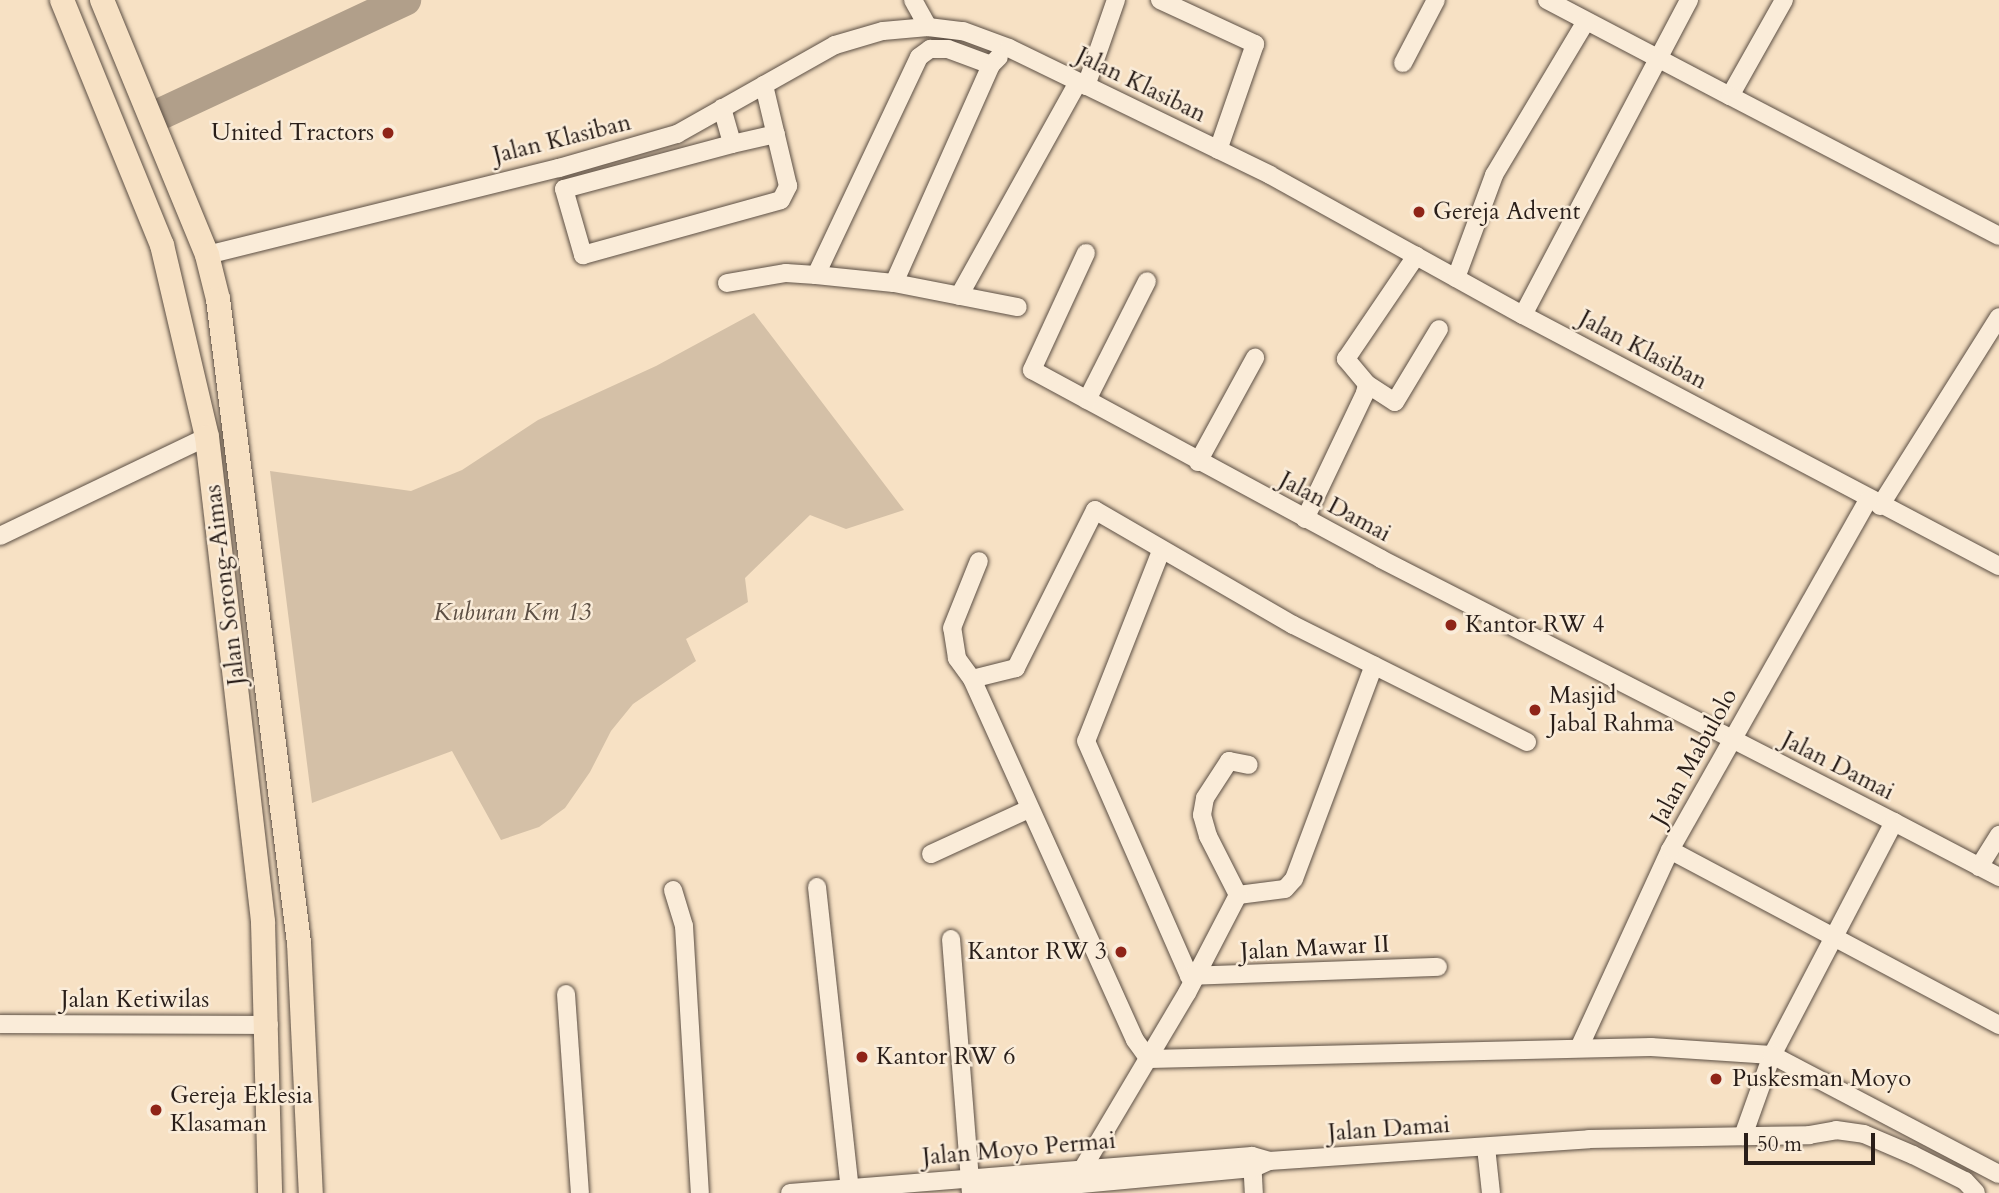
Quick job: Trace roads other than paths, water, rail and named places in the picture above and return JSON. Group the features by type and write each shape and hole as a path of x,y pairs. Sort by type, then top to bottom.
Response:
{"highway":[{"name":"Jalan Sorong-Aimas","path":"62,0 162,244 207,437 254,825 269,1025 270,1193"},
{"name":"Jalan Sorong-Aimas","path":"102,0 172,165 206,255 223,328 299,943 309,1085 311,1193"},
{"path":"136,181 172,165"},
{"path":"254,825 284,823"},
{"path":"270,1084 309,1085"}],"street":[{"path":"913,0 928,27"},
{"path":"959,296 1082,84 1116,0"},
{"path":"1160,0 1255,44 1219,150"},
{"path":"1403,63 1436,0"},
{"path":"1546,0 1999,236"},
{"path":"1523,315 1689,0"},
{"path":"1730,96 1784,0"},
{"path":"1456,278 1480,205 1494,175 1586,21"},
{"name":"Jalan Klasiban","path":"206,255 559,169 677,134 835,45 883,31 928,27 963,31 1009,48 1219,150 1874,503 1999,566"},
{"path":"894,283 990,65 1009,48"},
{"path":"816,275 919,57 930,49 948,49 990,65"},
{"path":"559,169 583,255 781,200 788,186 764,85"},
{"path":"722,108 732,144"},
{"path":"564,189 776,134"},
{"name":"Jalan Damai","path":"1086,253 1032,370 1305,519 1894,822 1772,1055 1744,1136 1588,1139 1258,1162"},
{"path":"1416,256 1346,359 1367,384 1395,402 1439,329"},
{"path":"727,283 786,274 816,275 894,283 1018,307"},
{"path":"1087,400 1147,281"},
{"name":"Jalan Mabulolo","path":"1579,1048 1670,850 1731,739 1874,503 1999,317"},
{"path":"1198,462 1255,358"},
{"path":"1305,519 1367,384"},
{"path":"0,537 207,437"},
{"path":"972,679 1016,668 1090,513 1102,513 1161,551 1527,743"},
{"path":"1161,551 1086,741 1189,976 1194,978"},
{"path":"979,561 952,628 957,658 972,679 1028,809 1135,1040 1149,1059"},
{"path":"1238,895 1285,889 1294,879 1374,665"},
{"path":"1238,895 1208,836 1202,815 1205,798 1229,761 1250,765"},
{"path":"932,854 1028,809"},
{"path":"1894,822 1999,877"},
{"path":"1979,867 1999,835"},
{"path":"1670,850 1999,1025"},
{"path":"817,887 850,1191"},
{"path":"673,890 684,926 700,1193"},
{"path":"1072,1185 1149,1059 1238,895"},
{"path":"951,939 970,1186"},
{"name":"Jalan Mawar II","path":"1194,978 1438,967"},
{"path":"566,994 580,1193"},
{"name":"Jalan Ketiwilas","path":"0,1024 269,1025"},
{"path":"1149,1059 1579,1048 1724,1048 1772,1055 1983,1181"},
{"path":"1744,1136 1836,1130 1864,1134 1965,1181 1983,1181"},
{"path":"1486,1147 1490,1193"},
{"path":"1254,1193 1258,1162"},
{"name":"Jalan Moyo Permai","path":"790,1193 970,1186 1084,1167 1258,1162"},
{"name":"Jalan Moyo Permai","path":"985,1193 1072,1185 1109,1188 1258,1162"}],"waterway":[{"path":"156,116 405,0"}],"place":[{"name":"United Tractors","path":"388,133"},
{"name":"Gereja Advent","path":"1419,212"},
{"name":"Kantor RW 4","path":"1451,625"},
{"name":"Masjid Jabal Rahma","path":"1535,710"},
{"name":"Kantor RW 3","path":"1121,952"},
{"name":"Kantor RW 6","path":"862,1057"},
{"name":"Puskesman Moyo","path":"1716,1079"},
{"name":"Gereja Eklesia Klasaman","path":"156,1110"}],"park label":[{"name":"Kuburan Km 13","path":"512,613"}]}
